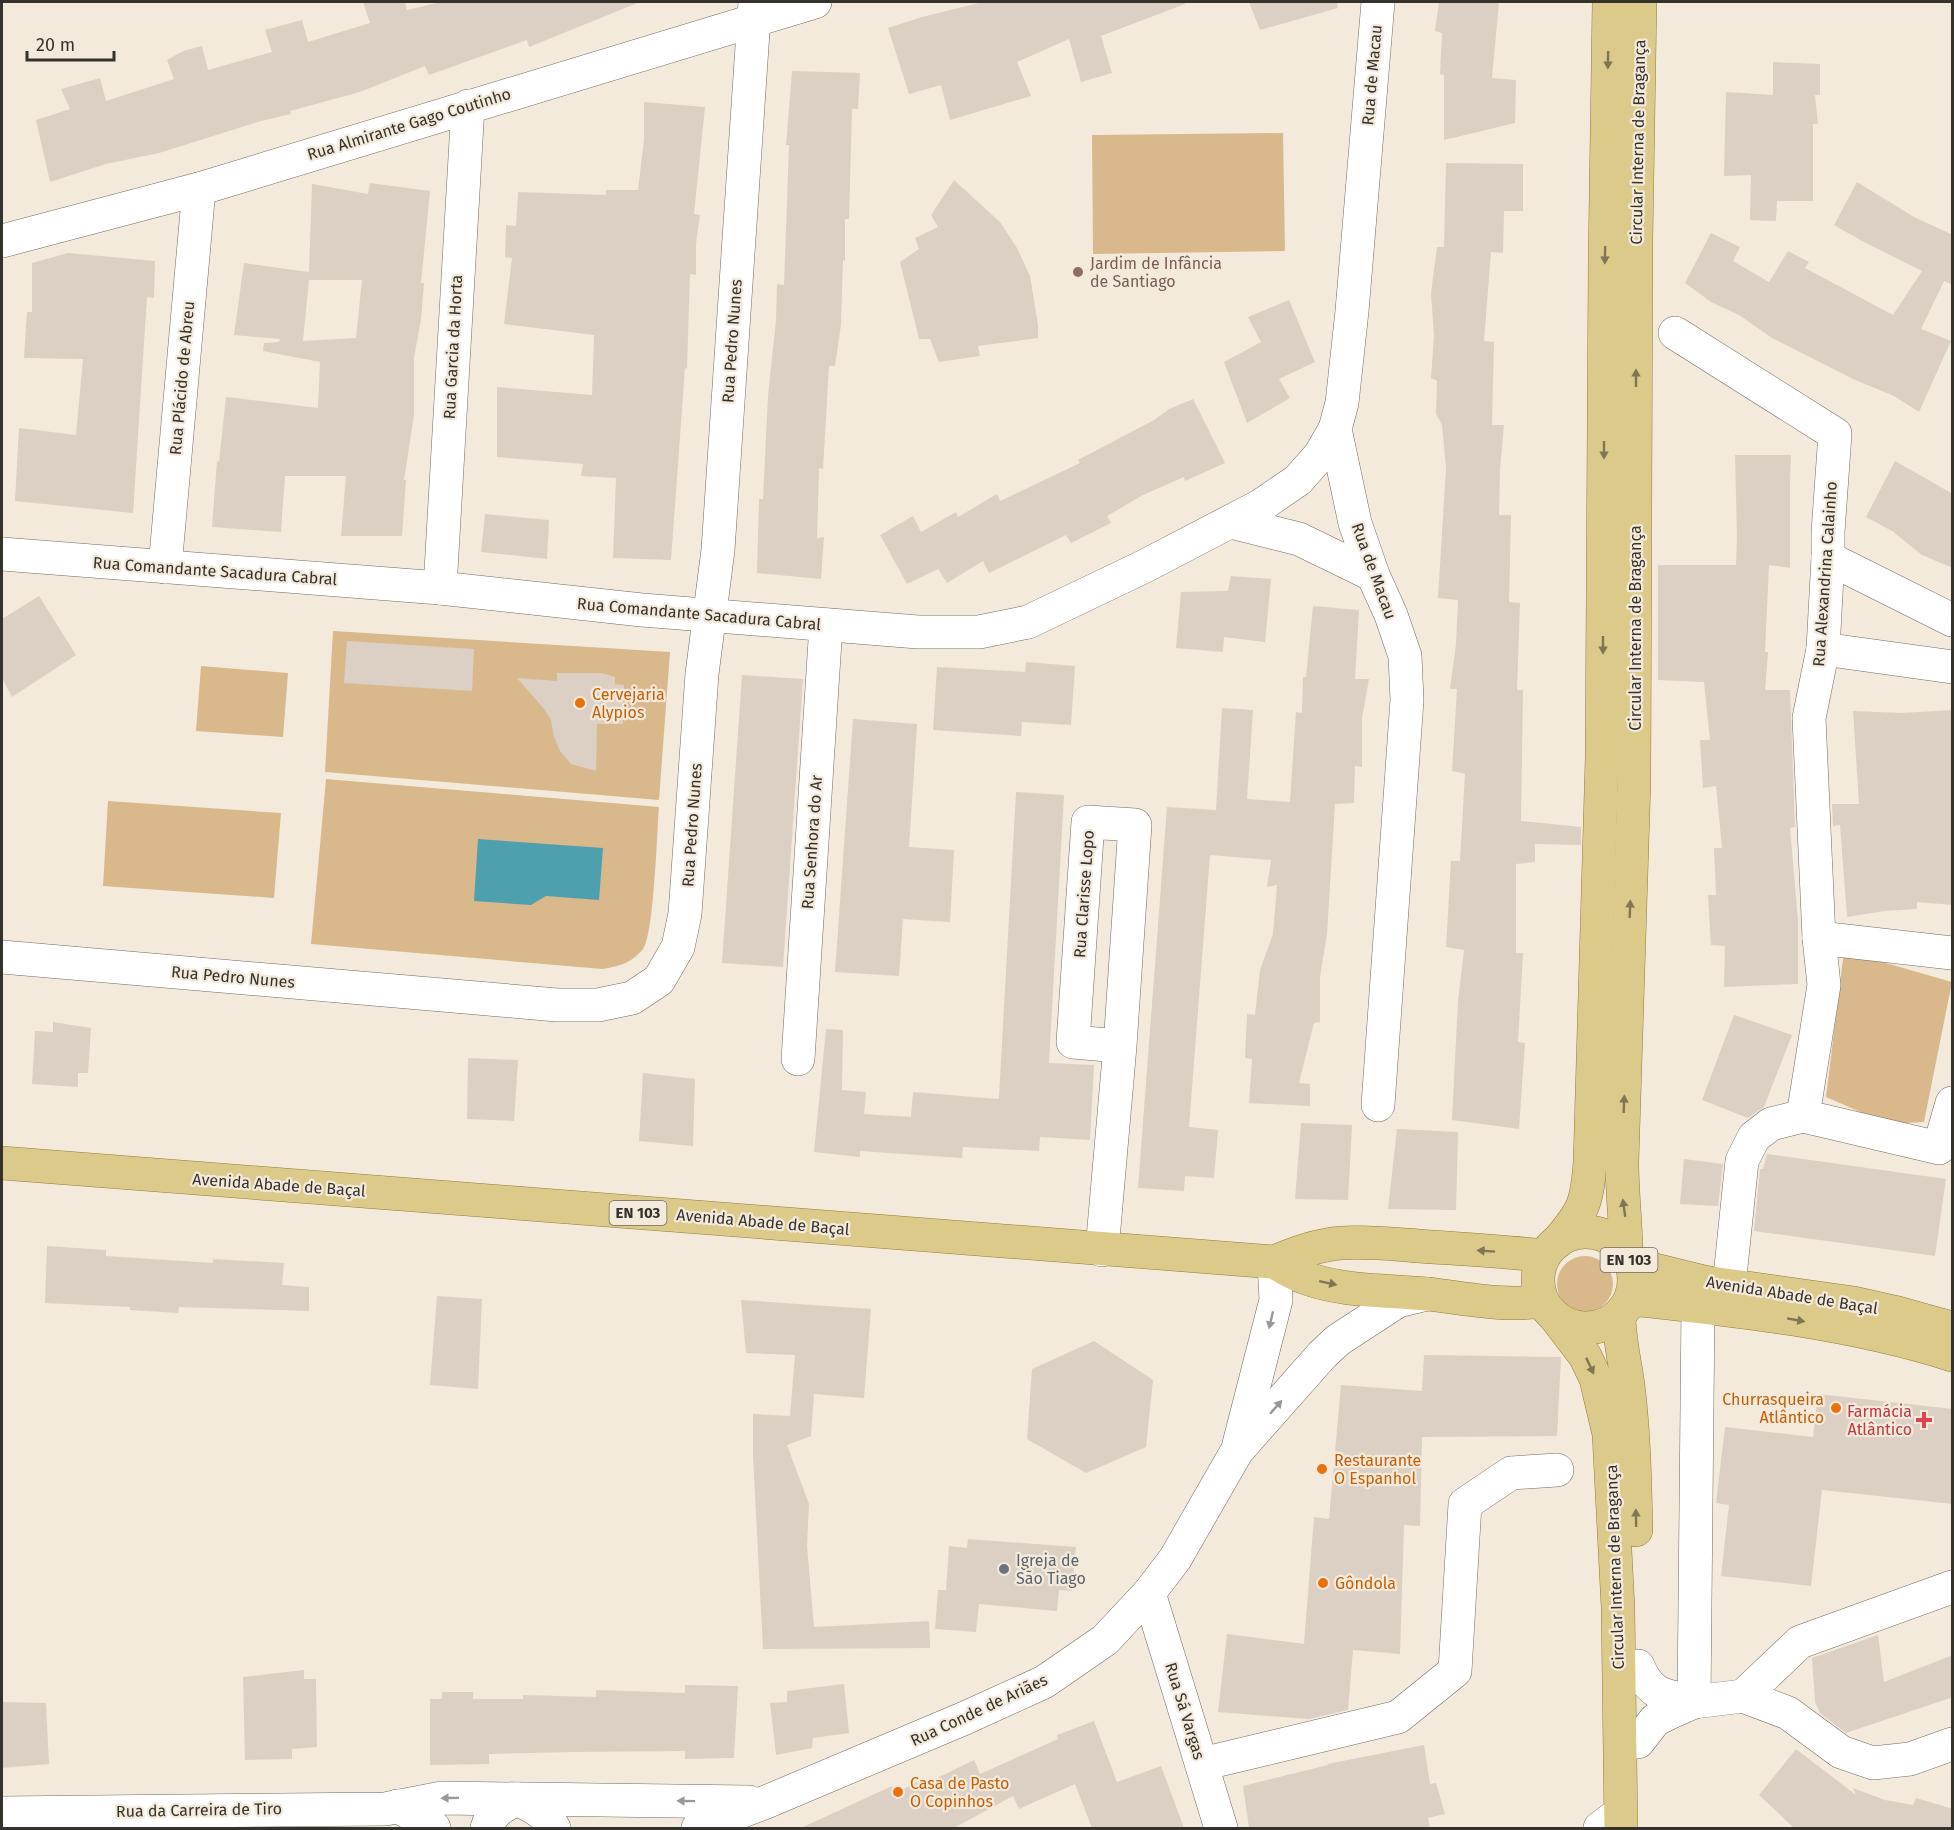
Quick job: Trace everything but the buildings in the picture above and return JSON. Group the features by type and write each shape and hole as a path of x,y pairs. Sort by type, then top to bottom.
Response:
{"main road":[{"name":"Circular Interna de Bragança","path":"1551,1249 1577,1219 1584,1204 1590,1162 1602,758 1609,2"},
{"name":"Circular Interna de Bragança","path":"1629,1259 1622,1190 1622,1162 1634,781 1636,241 1640,2"},
{"name":"Avenida Abade de Baçal","path":"2,1163 1274,1262 1302,1277 1329,1284 1525,1304 1549,1310 1566,1324 1588,1329 1610,1322 1625,1307 1698,1307 1792,1319 1953,1354"},
{"name":"Avenida Abade de Baçal","path":"1274,1262 1298,1252 1339,1243 1364,1242 1506,1252 1551,1249 1575,1234 1594,1233 1618,1244 1629,1259 1704,1282 1854,1304 1953,1328"},
{"path":"1549,1310 1538,1278 1551,1249"},
{"name":"EN 103","path":"1625,1307 1634,1288 1634,1275 1629,1259"},
{"name":"Circular Interna de Bragança","path":"1620,1825 1638,1742 1635,1452 1628,1385 1619,1332 1625,1307"},
{"name":"Circular Interna de Bragança","path":"1549,1310 1585,1356 1592,1371 1609,1434 1618,1608 1620,1825"}],"street":[{"name":"Rua Almirante Gago Coutinho","path":"2,241 199,189 468,106 754,11 815,2"},
{"name":"Rua de Macau","path":"1378,2 1352,311 1342,403 1335,429 1355,523 1372,575 1391,615 1405,656 1407,700 1378,1106"},
{"name":"Rua Pedro Nunes","path":"2,957 557,1005 598,1005 632,998 659,980 678,948 685,914 702,674 718,550 754,11"},
{"name":"Rua Garcia da Horta","path":"440,588 468,106"},
{"name":"Rua Plácido de Abreu","path":"165,567 199,189"},
{"name":"Rua Alexandrina Calainho","path":"1675,333 1834,434 1823,649 1809,718 1819,938 1824,985 1803,1116"},
{"name":"Rua Comandante Sacadura Cabral","path":"2,554 440,588 642,610 918,633 979,633 1028,622 1143,567 1260,506 1298,480 1320,455 1335,429"},
{"path":"1231,522 1299,539 1372,575"},
{"path":"1828,558 1953,620"},
{"name":"Rua Senhora do Ar","path":"798,1059 826,625"},
{"path":"1823,649 1953,667"},
{"name":"Rua Clarisse Lopo","path":"1102,1250 1120,1046 1135,825 1088,822 1073,1042 1120,1046"},
{"path":"1819,938 1953,953"},
{"path":"1729,1286 1742,1161 1754,1137 1772,1124 1803,1116 1940,1148 1953,1103"},
{"name":"Rua Conde de Ariães","path":"1237,1451 1276,1300 1274,1262"},
{"name":"Rua Conde de Ariães","path":"698,1828 766,1802 1044,1682 1105,1640 1149,1593 1175,1559 1237,1451 1322,1355 1338,1340 1398,1301 1427,1294"},
{"path":"1694,1702 1698,1307"},
{"path":"1202,1764 1398,1717 1455,1671 1465,1504 1510,1473 1557,1470"},
{"path":"1743,1696 1800,1642 1953,1587"},
{"name":"Rua Sá Vargas","path":"1149,1593 1221,1828"},
{"path":"1638,1666 1644,1682 1652,1688 1668,1696 1694,1702"},
{"path":"1638,1742 1655,1720 1694,1702 1743,1696 1788,1713 1841,1752 1873,1763 1910,1759 1953,1744"},
{"name":"Rua da Carreira de Tiro","path":"2,1813 300,1819 385,1809 442,1798 766,1802"},
{"path":"487,1828 489,1821 499,1808 517,1799 548,1817 554,1828"},
{"path":"397,1806 436,1827"}],"shaded area":[{"path":"1283,133 1285,251 1093,254 1092,135"},
{"path":"333,631 670,652 659,800 325,772"},
{"path":"201,666 288,673 283,737 196,731"},
{"path":"326,779 659,807 650,925 643,949 634,958 624,963 602,969 311,944"},
{"path":"108,801 281,813 274,898 103,886"},
{"path":"1844,951 1952,982 1924,1122 1888,1124 1826,1097"},
{"path":"1585,1256 1596,1258 1605,1264 1611,1273 1613,1284 1611,1295 1605,1304 1596,1310 1585,1312 1574,1310 1565,1304 1559,1295 1557,1284 1559,1273 1565,1264 1574,1258"}],"water":[{"path":"478,839 603,848 599,900 546,896 531,905 474,901"}],"place":[{"name":"Jardim de Infância de Santiago","path":"1078,272"},
{"name":"Cervejaria Alypios","path":"580,703"},
{"name":"Churrasqueira Atlântico","path":"1836,1408"},
{"name":"Farmácia Atlântico","path":"1924,1420"},
{"name":"Restaurante O Espanhol","path":"1322,1469"},
{"name":"Igreja de São Tiago","path":"1004,1569"},
{"name":"Gôndola","path":"1323,1583"},
{"name":"Casa de Pasto O Copinhos","path":"898,1792"}]}
